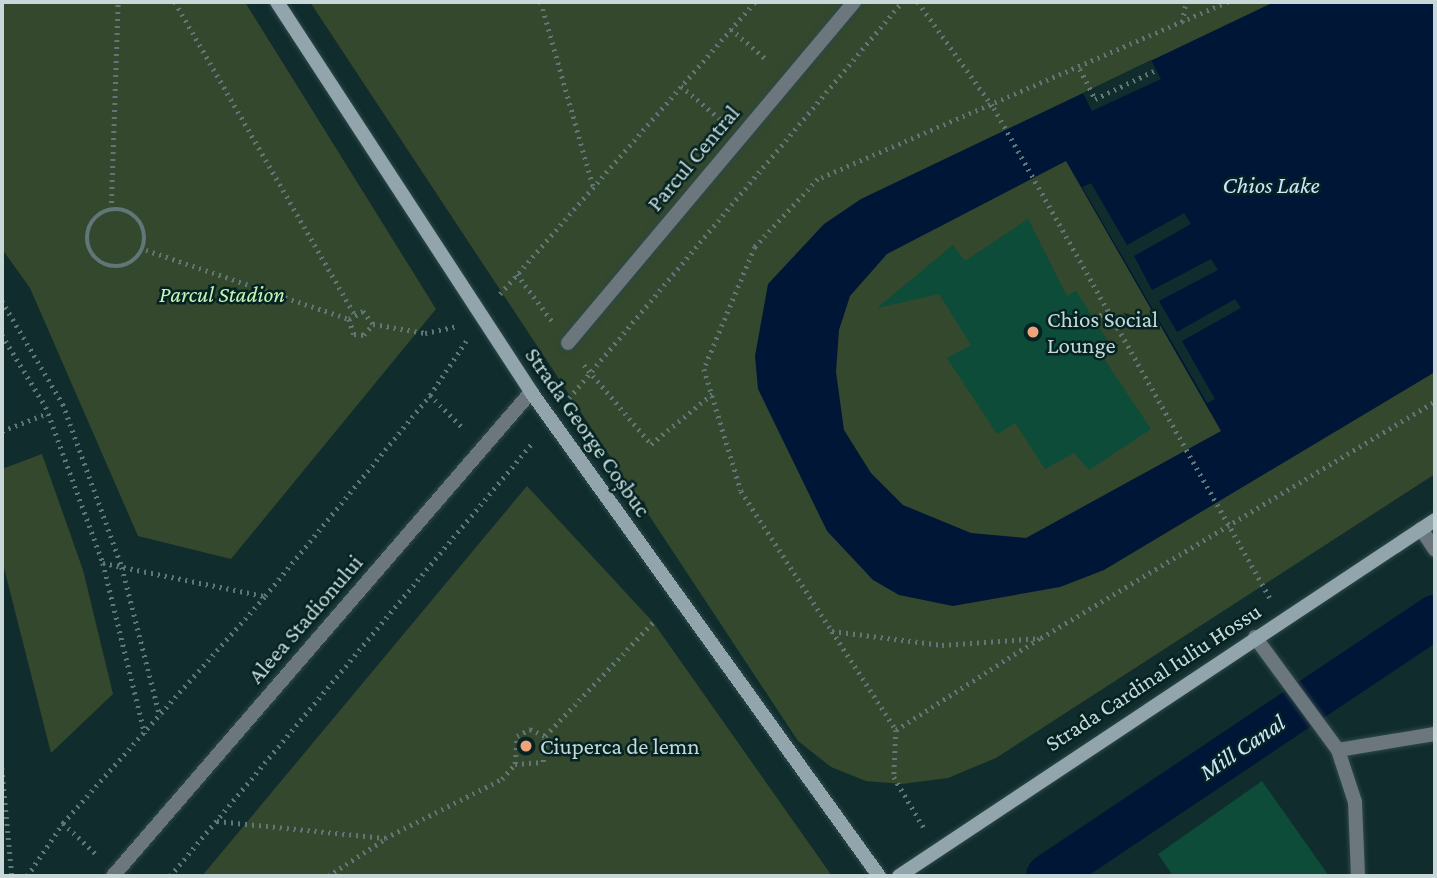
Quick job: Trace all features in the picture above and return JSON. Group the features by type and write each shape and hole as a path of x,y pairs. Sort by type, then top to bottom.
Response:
{"main road":[{"name":"Strada George Coșbuc","path":"277,2 531,392 879,876"},
{"name":"Strada Cardinal Iuliu Hossu","path":"899,876 936,847 1435,520"}],"street":[{"name":"Parcul Central","path":"568,343 853,2"},
{"name":"Aleea Stadionului","path":"117,875 531,392"},
{"path":"1421,529 1435,550"},
{"path":"1255,638 1338,751 1355,802 1358,876"},
{"path":"1338,751 1435,734"}],"path":[{"path":"118,2 111,210 89,228 94,257 121,266 146,250"},
{"path":"175,2 354,313"},
{"path":"541,2 593,187"},
{"path":"568,343 517,274 755,2"},
{"path":"712,394 650,444 590,372 902,2"},
{"path":"918,2 1002,121 1282,620"},
{"path":"1182,23 1186,2"},
{"path":"936,847 894,776 896,730 741,491 704,369 755,247 818,179 994,108 1228,2"},
{"path":"731,29 740,37"},
{"path":"1080,69 1095,99 1156,70"},
{"path":"681,86 692,94"},
{"path":"111,210 135,216 146,250"},
{"path":"146,250 349,319"},
{"path":"2,301 63,404 121,567 160,717"},
{"path":"349,319 354,313 363,311 373,324 437,334 463,324"},
{"path":"1094,319 1107,311"},
{"path":"27,876 63,823 265,596 430,395 481,316"},
{"path":"349,319 354,334 364,335 373,324"},
{"path":"2,335 48,413 103,563 145,734"},
{"path":"430,395 482,447"},
{"path":"896,730 1041,638 1435,401"},
{"path":"2,431 48,413"},
{"path":"170,876 509,470"},
{"path":"103,563 265,596"},
{"path":"515,764 542,762 545,736 653,622"},
{"path":"832,631 942,645 1041,638"},
{"path":"328,876 385,838 502,779 515,764 517,736 530,729 545,736"},
{"path":"2,768 12,876"},
{"path":"216,820 385,838"},
{"path":"63,823 117,875"}],"green space":[{"name":"Parcul Stadion","path":"2,2 245,2 436,309 231,559 138,536 30,288 2,249"},
{"path":"310,2 1435,2 1435,474 996,758 948,778 902,784 866,781 831,767 798,741"},
{"path":"42,454 83,570 113,694 51,753 2,560 2,469"},
{"path":"527,486 653,622 832,876 202,876"}],"water":[{"name":"Chios Lake","path":"1274,2 1435,2 1435,372 1104,570 1060,587 953,606 899,595 873,580 827,531 758,389 755,356 768,284 824,224 861,199","holes":["1066,161 1221,431 1026,538 971,533 903,505 871,473 844,430 836,372 839,330 850,296 887,254"]}],"pier":[{"path":"1151,60 1161,79 1092,111 1083,93"},
{"path":"1091,183 1127,245 1184,213 1191,224 1134,256 1152,290 1211,259 1218,270 1159,301 1177,332 1235,299 1241,308 1182,341 1215,399 1207,403 1082,187"}],"building":[{"name":"Chios Social Lounge","path":"1028,219 1067,296 1076,291 1111,346 1100,353 1151,429 1089,470 1074,453 1045,469 1015,423 997,434 947,358 971,345 939,294 877,308 953,245 965,261"},
{"path":"1262,781 1329,876 1173,876 1158,854"}],"waterway":[{"name":"Mill Canal","path":"1048,876 1435,617"}],"place":[{"name":"Chios Social Lounge","path":"1033,332"},
{"name":"Ciuperca de lemn","path":"526,746"}]}
